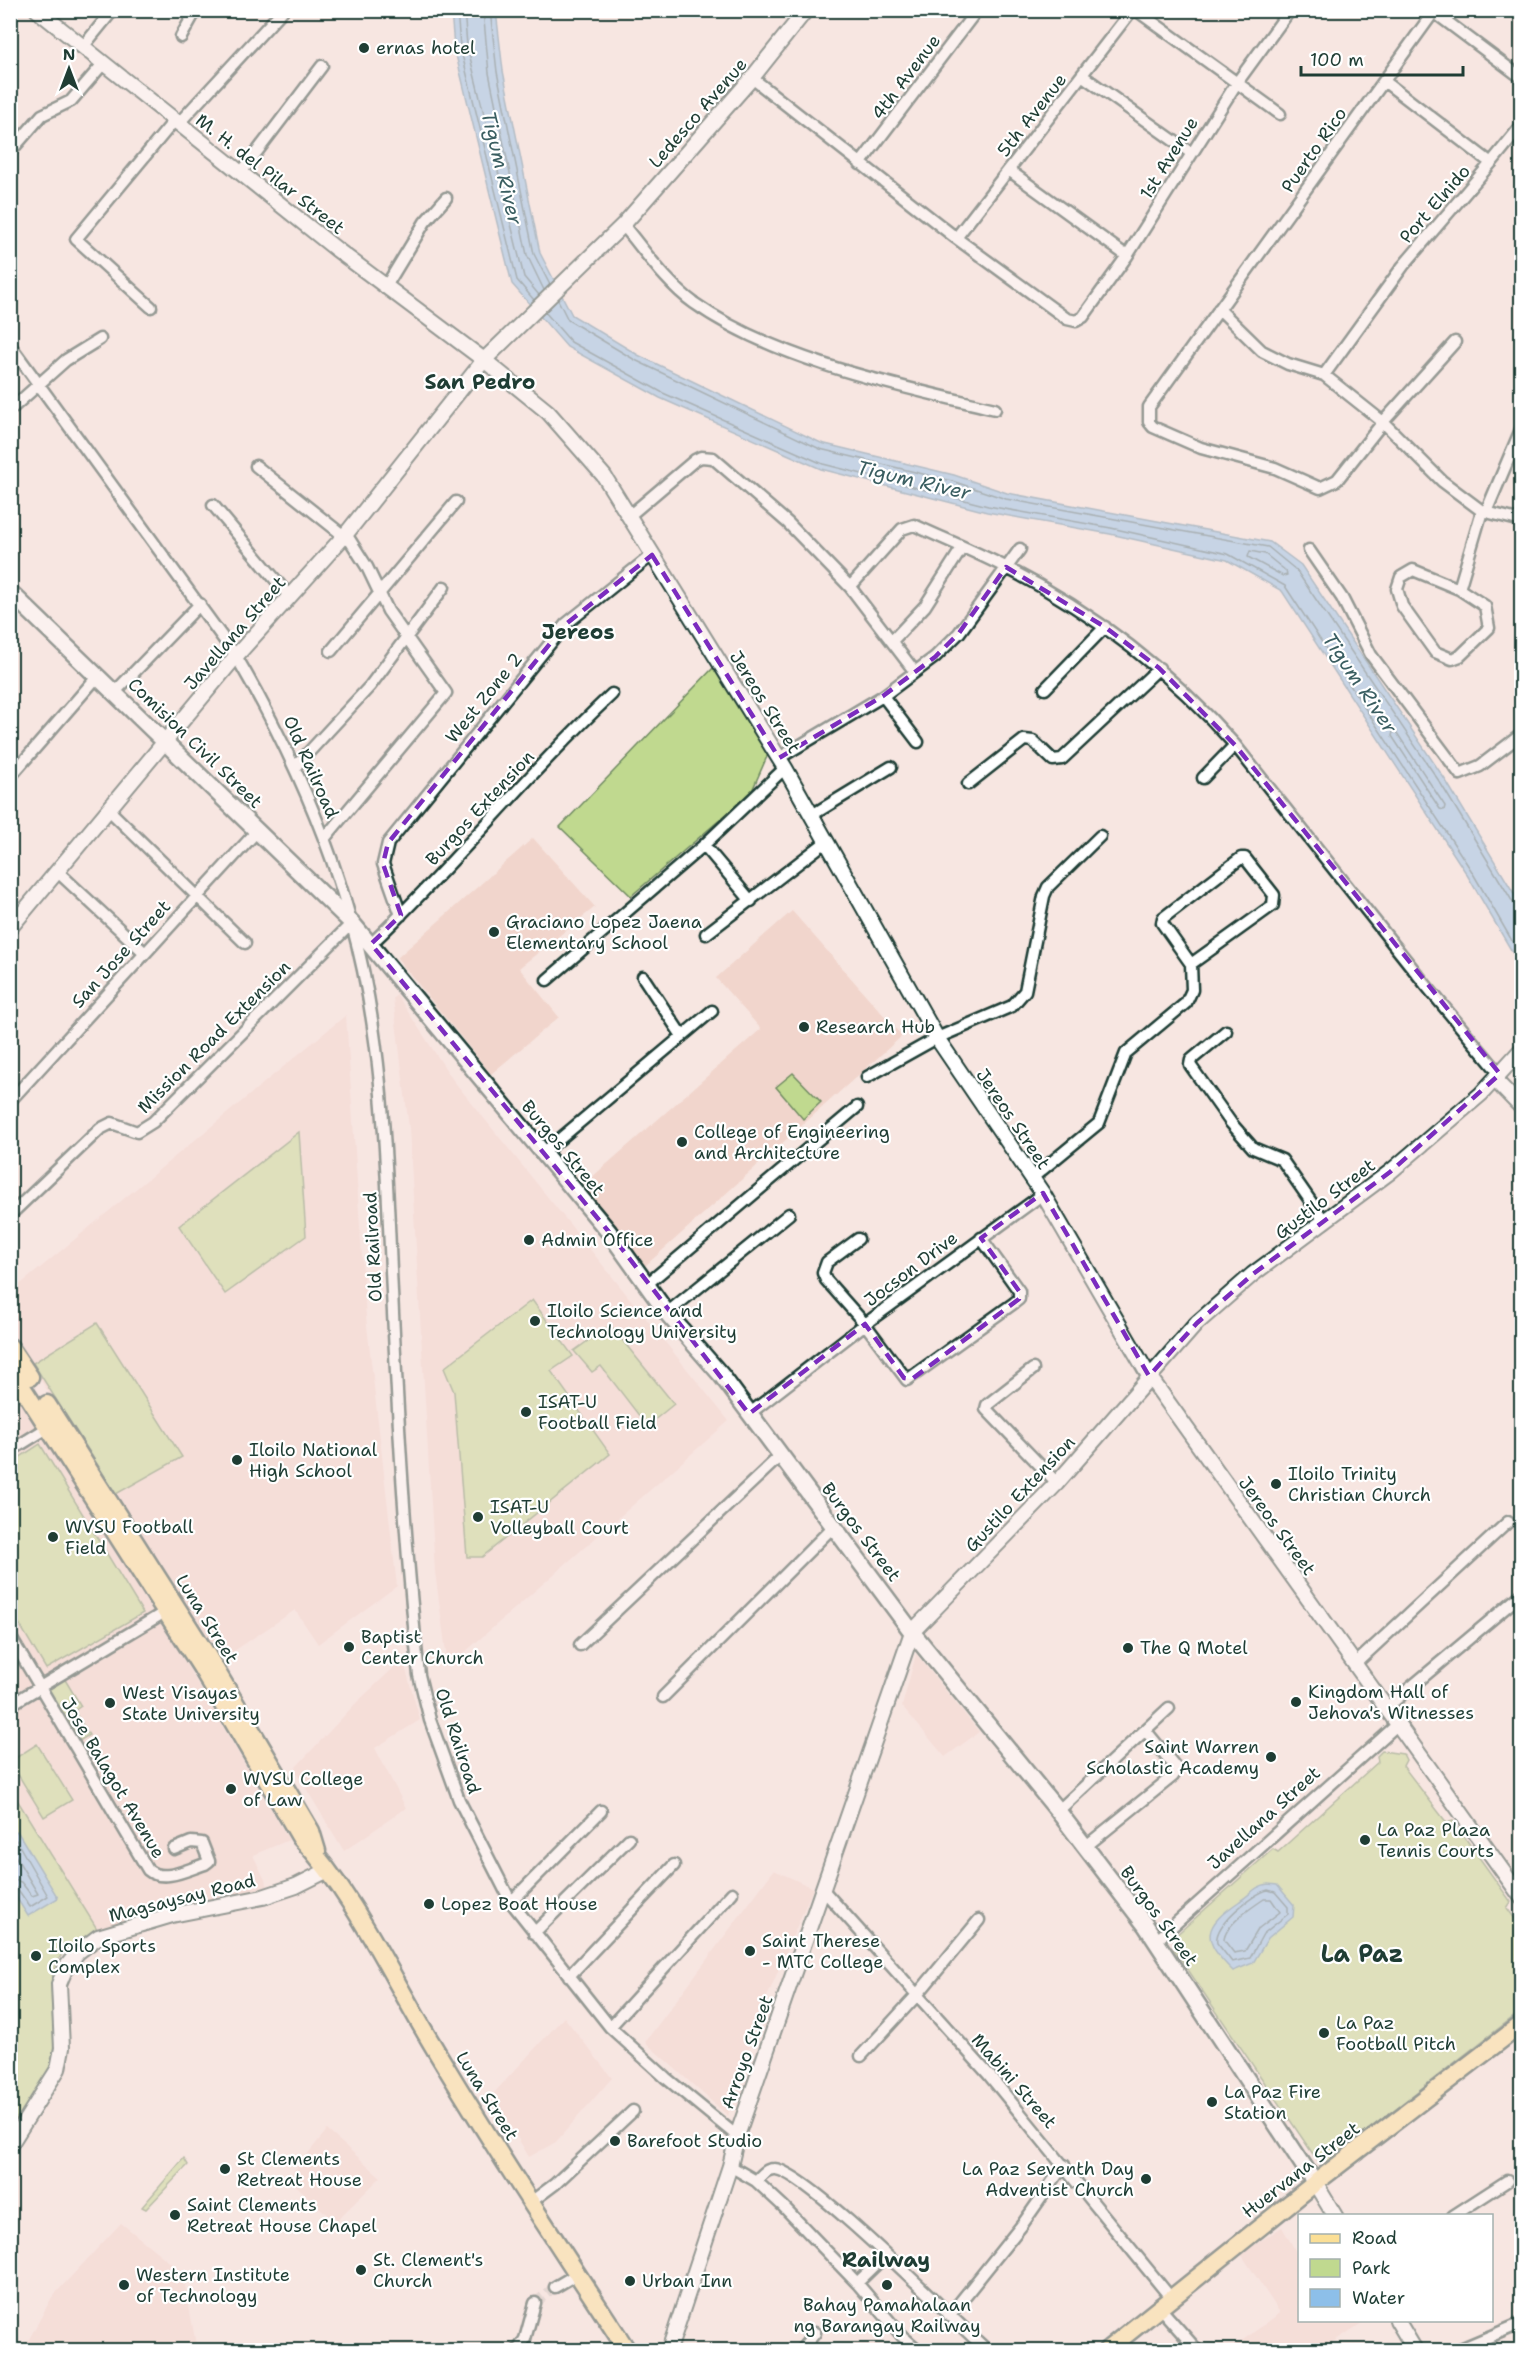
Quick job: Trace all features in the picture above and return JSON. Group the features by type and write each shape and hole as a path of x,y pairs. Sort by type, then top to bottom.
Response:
{"main road":[{"name":"Comision Civil Street","path":"10,592 167,741 352,923"},
{"name":"Burgos Street","path":"352,923 609,1232 667,1313 722,1376 912,1632 1058,1810 1156,1941 1315,2183"},
{"name":"Luna Street","path":"10,1347 53,1424 310,1831 324,1864 476,2117 627,2350"},
{"name":"Luna Street","path":"10,1368 53,1424"},
{"name":"Huervana Street","path":"1107,2350 1315,2183 1521,2024"}],"street":[{"name":"M. H. del Pilar Street","path":"37,10 102,65 385,288 484,360"},
{"path":"82,48 113,10"},
{"path":"181,37 196,10"},
{"path":"151,307 76,239 176,122 283,10"},
{"name":"Ledesco Avenue","path":"510,333 618,230 752,78 806,10"},
{"name":"4th Avenue","path":"860,164 977,10"},
{"path":"1134,10 1280,114"},
{"name":"5th Avenue","path":"956,238 1134,10"},
{"name":"1st Avenue","path":"956,238 1067,319 1076,321 1083,317 1127,256 1236,84 1290,10"},
{"path":"1435,11 1521,78"},
{"name":"Puerto Rico","path":"1383,422 1337,480 1329,486 1320,488 1275,468 1201,448 1153,427 1149,422 1149,407 1273,237 1329,154 1435,11"},
{"path":"10,152 42,115 70,101 102,65"},
{"path":"240,174 322,66"},
{"path":"1083,76 1191,153"},
{"path":"752,78 956,238"},
{"name":"Port Elnido","path":"1324,375 1403,266 1491,163 1384,81"},
{"path":"1491,163 1521,125"},
{"path":"1010,171 1127,256"},
{"path":"385,288 425,222 446,198"},
{"path":"618,230 682,293 730,324 778,347 832,366 995,409"},
{"path":"1219,309 1262,351 1288,364 1324,375 1383,422 1442,481 1484,511 1521,521"},
{"name":"Javellana Street","path":"10,928 110,811 236,656 345,535 484,360 510,333"},
{"path":"10,410 66,360 100,339"},
{"path":"1383,422 1455,342"},
{"name":"Old Railroad","path":"10,345 236,656 296,766 324,839 352,923 372,1023 380,1078 393,1316 419,1675 430,1720 459,1800 511,1902 610,2027 666,2078 737,2136"},
{"name":"Jereos Street","path":"484,360 548,412 604,476 782,763 937,1038 1043,1194 1149,1376 1521,1898"},
{"path":"1459,589 1484,511 1521,427"},
{"path":"629,516 695,460 707,456 713,458 788,523 850,587 915,672"},
{"path":"256,466 345,535 367,567 380,596 406,639 446,693 324,839"},
{"path":"331,651 380,596 456,502"},
{"path":"213,505 290,597"},
{"path":"850,587 907,526 914,525 1006,567 1105,627 1159,668 1203,709 1235,745 1521,1108"},
{"path":"892,641 925,606 962,548"},
{"path":"547,980 705,846 782,763 883,696 915,672 959,633 1020,549"},
{"path":"1309,550 1342,598 1371,656 1460,774 1480,766 1521,734"},
{"name":"West Zone 2","path":"401,915 383,864 388,843 566,624 652,555"},
{"path":"1413,570 1459,589 1485,606 1489,628 1460,656 1452,659 1435,652 1402,606 1397,589 1401,577 1413,570"},
{"path":"296,766 370,686 444,587"},
{"path":"115,692 200,604"},
{"path":"1046,689 1105,627"},
{"path":"968,784 1029,738 1053,760 1062,759 1159,668"},
{"path":"10,777 97,676"},
{"name":"Burgos Extension","path":"371,944 566,739 612,694"},
{"path":"883,696 918,742"},
{"path":"1203,778 1235,745"},
{"path":"812,814 891,767"},
{"path":"110,811 245,943"},
{"name":"San Jose Street","path":"10,1101 258,830"},
{"path":"867,1077 937,1038 989,1018 1012,1006 1025,991 1044,896 1048,887 1100,836"},
{"path":"706,934 827,841"},
{"path":"705,846 750,901"},
{"path":"1031,1179 1099,1123 1126,1053 1186,1003 1192,990 1191,964 1162,923 1163,918 1241,858 1245,858 1274,895 1273,905 1191,964"},
{"path":"58,872 145,953"},
{"name":"Mission Road Extension","path":"10,1215 100,1129 112,1123 137,1132 153,1122 352,923"},
{"path":"643,977 682,1036"},
{"path":"542,1154 712,1011"},
{"path":"1226,1031 1191,1060 1190,1065 1231,1123 1253,1148 1281,1160 1324,1222"},
{"name":"Gustilo Street","path":"1149,1376 1197,1323 1245,1281 1390,1172 1498,1077 1521,1049"},
{"path":"646,1285 857,1107"},
{"name":"Jocson Drive","path":"858,1239 827,1262 823,1273 826,1280 865,1324 1043,1194"},
{"path":"667,1313 701,1288 789,1214"},
{"path":"748,1414 865,1324 907,1380 1005,1310 1019,1299 1019,1291 981,1238"},
{"path":"1033,1369 987,1405 986,1409 1057,1483"},
{"name":"Gustilo Extension","path":"912,1632 1057,1483 1149,1376"},
{"path":"10,1451 53,1424"},
{"path":"580,1645 780,1456"},
{"path":"1355,1664 1508,1522"},
{"path":"663,1697 833,1527"},
{"path":"1386,1708 1521,1594"},
{"path":"10,1705 171,1609"},
{"name":"Arroyo Street","path":"669,2350 730,2166 737,2136 824,1892 912,1632"},
{"name":"Jose Balagot Avenue","path":"10,1636 148,1870 154,1875 162,1876 209,1861 202,1844 191,1842 174,1849"},
{"path":"1058,1810 1169,1708"},
{"name":"Javellana Street","path":"1156,1941 1398,1724"},
{"path":"1085,1847 1173,1776 1177,1769 1146,1731"},
{"path":"511,1902 601,1811"},
{"path":"534,1933 629,1839"},
{"name":"Magsaysay Road","path":"10,2145 58,2069 62,2048 59,1984 66,1967 78,1952 98,1937 172,1915 263,1897 296,1886 324,1864"},
{"path":"569,1977 674,1865"},
{"name":"Mabini Street","path":"824,1892 917,1995 1064,2165 1166,2303 1197,2350"},
{"path":"610,2027 732,1893"},
{"path":"861,2056 917,1995 979,1920"},
{"path":"531,2202 555,2184 633,2111"},
{"path":"949,2316 1022,2224 1064,2165"},
{"path":"730,2166 756,2181 857,2283 903,2337 918,2350"},
{"path":"756,2181 766,2171 774,2168 782,2171 875,2242 949,2316 987,2350"},
{"path":"1456,2214 1507,2181"},
{"path":"1315,2183 1334,2214"},
{"path":"857,2283 886,2255"},
{"path":"555,2288 577,2274"},
{"path":"518,2350 525,2339 535,2303"},
{"path":"1398,2322 1415,2350"},
{"path":"1458,2350 1521,2323"},
{"path":"801,2350 815,2333"}],"highlighted area":[{"path":"652,555 779,758 883,696 935,657 959,633 1006,567 1105,627 1159,668 1235,745 1500,1074 1390,1172 1253,1274 1197,1323 1149,1376 1043,1193 981,1238 1019,1291 1019,1299 912,1379 904,1378 865,1324 749,1414 609,1232 371,944 401,915 383,864 388,843 566,624"}],"shaded area":[{"name":"Graciano Lopez Jaena Elementary School","path":"533,838 595,907 519,968 559,1017 491,1074 397,958"},
{"name":"Iloilo Science and Technology University","path":"792,911 902,1036 645,1266 583,1185 761,1029 716,978"},
{"name":"Iloilo Science and Technology University","path":"397,995 453,1080 729,1421 448,1667 435,1572 409,1128 393,998"},
{"name":"Iloilo National High School","path":"346,1015 366,1317 397,1586 318,1644 295,1610 228,1655 217,1638 209,1643 11,1334 11,1292"},
{"name":"West Visayas State University","path":"10,1375 154,1609 289,1840 253,1855 269,1888 99,1932 11,1790"},
{"path":"916,1654 979,1732 945,1757 902,1706"},
{"path":"403,1659 420,1720 375,1748 406,1808 344,1851 294,1769 355,1704"},
{"name":"Saint Therese - MTC College","path":"774,1870 813,1888 760,2014 728,2116 645,2042"},
{"path":"564,2017 612,2078 556,2142 529,2157 492,2095"},
{"path":"327,2130 381,2177 335,2222 288,2178"},
{"name":"Western Institute of Technology","path":"121,2223 183,2273 197,2350 23,2350 52,2297"},
{"path":"1282,2227 1298,2255 1298,2322 1363,2322 1321,2350 1229,2350 1280,2313 1241,2254"}],"green space":[{"path":"717,664 772,745 751,793 631,896 560,827"},
{"path":"793,1073 821,1102 803,1119 776,1087"},
{"path":"299,1132 306,1236 225,1294 179,1226"},
{"path":"532,1300 573,1356 551,1371 610,1454 482,1557 467,1557 454,1392 444,1368"},
{"path":"97,1323 182,1457 116,1494 33,1363"},
{"path":"610,1325 674,1404 647,1426 601,1366 592,1372 574,1351"},
{"name":"WVSU Football Field","path":"40,1444 143,1613 46,1669 11,1610 11,1463"},
{"path":"64,1678 81,1706 74,1711 89,1735 76,1743 44,1690"},
{"path":"37,1744 72,1800 44,1817 11,1763"},
{"path":"1382,1751 1403,1754 1406,1760 1403,1766 1447,1823 1453,1821 1511,1902 1507,1908 1521,1927 1521,2011 1328,2161 1317,2160 1174,1949 1174,1937 1273,1849 1278,1852 1378,1762 1377,1756"},
{"name":"Iloilo Sports Complex","path":"11,1790 99,1932 75,1943 60,1957 53,1973 51,1992 54,2034 53,2055 48,2076 36,2097 11,2129"},
{"path":"184,2158 188,2165 146,2209 142,2207"}],"water":[{"name":"Tigum River","path":"451,11 496,11 503,71 540,253 572,315 638,355 821,443 954,475 1007,493 1270,542 1301,565 1446,781 1521,905 1521,967 1466,873 1282,591 1227,560 1110,534 987,512 821,469 660,398 567,347 512,284 454,47"},
{"path":"17,1831 58,1898 28,1916 11,1889 11,1834"},
{"path":"1268,1884 1277,1885 1294,1905 1293,1917 1268,1938 1253,1963 1233,1971 1215,1950 1210,1933 1219,1918 1228,1910 1256,1888"}],"tunnel":[{"path":"535,2303 555,2287"}],"place":[{"name":"ernas hotel","path":"364,48"},
{"name":"Graciano Lopez Jaena Elementary School","path":"494,932"},
{"name":"Research Hub","path":"804,1027"},
{"name":"College of Engineering and Architecture","path":"682,1142"},
{"name":"Admin Office","path":"529,1240"},
{"name":"Iloilo Science and Technology University","path":"535,1321"},
{"name":"ISAT-U Football Field","path":"526,1412"},
{"name":"Iloilo National High School","path":"237,1460"},
{"name":"Iloilo Trinity Christian Church","path":"1276,1484"},
{"name":"ISAT-U Volleyball Court","path":"478,1517"},
{"name":"WVSU Football Field","path":"53,1537"},
{"name":"Baptist Center Church","path":"349,1647"},
{"name":"The Q Motel","path":"1128,1648"},
{"name":"Kingdom Hall of Jehova's Witnesses","path":"1296,1702"},
{"name":"West Visayas State University","path":"110,1703"},
{"name":"Saint Warren Scholastic Academy","path":"1271,1757"},
{"name":"WVSU College of Law","path":"231,1789"},
{"name":"La Paz Plaza Tennis Courts","path":"1365,1840"},
{"name":"Lopez Boat House","path":"429,1904"},
{"name":"Saint Therese - MTC College","path":"750,1951"},
{"name":"Iloilo Sports Complex","path":"36,1956"},
{"name":"La Paz Football Pitch","path":"1324,2033"},
{"name":"La Paz Fire Station","path":"1212,2102"},
{"name":"Barefoot Studio","path":"615,2141"},
{"name":"St Clements Retreat House","path":"225,2169"},
{"name":"La Paz Seventh Day Adventist Church","path":"1146,2179"},
{"name":"Saint Clements Retreat House Chapel","path":"175,2215"},
{"name":"St. Clement's Church","path":"361,2270"},
{"name":"Urban Inn","path":"630,2281"},
{"name":"Western Institute of Technology","path":"124,2285"},
{"name":"Bahay Pamahalaan ng Barangay Railway","path":"887,2285"}],"district":[{"name":"San Pedro","path":"480,382"},
{"name":"Jereos","path":"578,632"},
{"name":"La Paz","path":"1362,1954"},
{"name":"Railway","path":"886,2260"}]}
